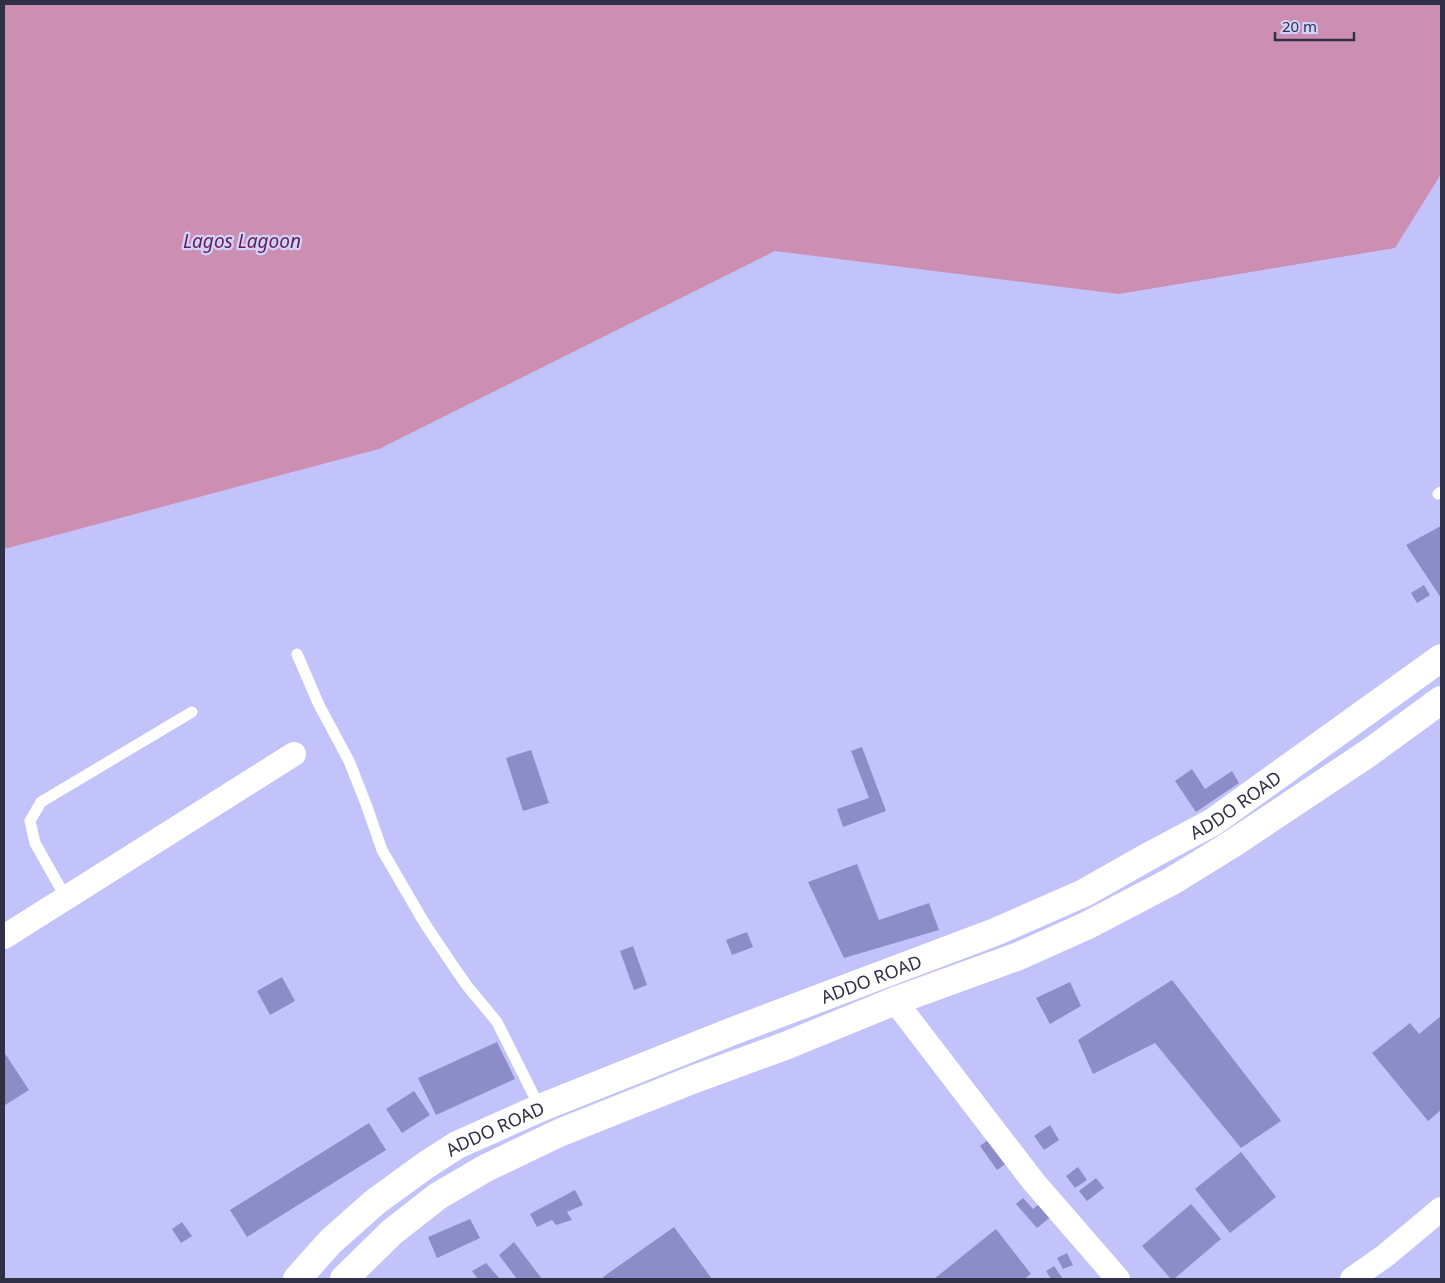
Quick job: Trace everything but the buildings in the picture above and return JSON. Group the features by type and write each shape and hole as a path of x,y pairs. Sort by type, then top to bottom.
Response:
{"main road":[{"name":"ADDO ROAD","path":"297,1279 330,1242 376,1202 457,1145 540,1108 733,1031 994,932 1084,893 1213,822 1441,658"},
{"name":"ADDO ROAD","path":"344,1279 392,1232 438,1196 486,1168 559,1133 692,1080 785,1046 895,1001 1019,956 1086,926 1172,881 1232,844 1370,752 1441,700"}],"street":[{"path":"4,937 294,754"},
{"path":"895,1001 1034,1181 1118,1279"},
{"path":"1352,1279 1386,1255 1441,1209"}],"lane":[{"path":"297,654 319,705 349,761 382,850 425,924 456,970 498,1022 540,1108"},
{"path":"66,898 35,843 30,822 40,802 192,712"}],"water":[{"name":"Lagos Lagoon","path":"4,4 1441,4 1441,174 1395,248 1119,294 775,251 379,449 4,549"}]}
